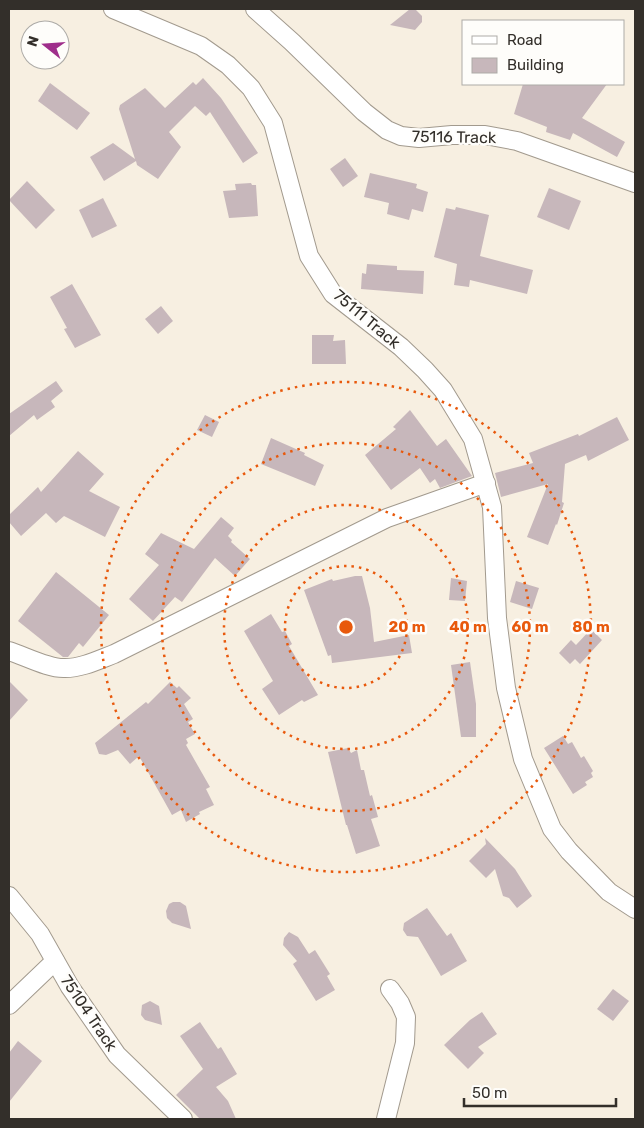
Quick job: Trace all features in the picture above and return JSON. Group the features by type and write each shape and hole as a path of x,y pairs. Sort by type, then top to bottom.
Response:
{"street":[{"name":"75111 Track","path":"113,9 201,46 228,65 251,88 273,123 309,256 333,294 401,347 425,370 443,390 473,439 492,507 495,546 496,618 506,688 523,759 552,829 569,851 609,892 635,909"},
{"name":"75116 Track","path":"255,9 364,112 387,130 401,136 419,138 485,135 517,140 635,184"},
{"path":"9,651 50,666 63,668 82,666 114,654 387,518 486,483"},
{"name":"75104 Track","path":"9,896 40,934 70,987 117,1055 183,1119"},
{"path":"9,1005 55,961"},
{"path":"386,1119 405,1043 406,1017 400,1002 390,989"}],"building":[{"path":"410,9 416,10 422,16 422,22 415,30 390,25"},
{"path":"203,78 221,98 258,153 243,163 210,112 206,116 195,106 169,132 181,147 158,179 137,165 136,161 104,181 90,157 113,143 135,159 119,109 120,105 145,88 165,108 193,82 196,85"},
{"path":"50,83 90,113 77,130 38,101"},
{"path":"523,85 606,85 582,118 625,142 617,157 573,133 570,140 546,132 547,127 514,114"},
{"path":"345,158 358,176 343,187 330,169"},
{"path":"370,173 417,184 416,188 428,192 423,212 412,209 409,220 387,214 389,203 364,197"},
{"path":"27,181 55,210 36,229 9,200"},
{"path":"251,183 256,185 258,216 229,218 223,191 236,190 235,184"},
{"path":"549,188 581,201 569,230 537,217"},
{"path":"103,198 117,226 92,238 79,210"},
{"path":"456,207 489,215 480,256 533,270 527,294 470,280 469,287 454,285 457,264 434,257 446,208 455,210"},
{"path":"367,264 397,266 397,270 424,271 423,294 361,289 362,273 366,274"},
{"path":"72,284 101,335 75,348 64,329 67,328 50,297"},
{"path":"161,306 173,321 158,334 145,319"},
{"path":"312,335 334,335 333,341 345,340 346,364 312,364"},
{"path":"56,381 63,391 51,401 55,407 37,420 34,415 9,436 9,414"},
{"path":"410,410 437,446 446,439 472,476 440,488 435,479 430,483 420,468 391,490 365,455 396,429 393,427"},
{"path":"205,415 219,422 212,437 197,430"},
{"path":"617,417 629,440 588,461 586,455 565,464 562,502 564,503 548,545 527,537 548,484 501,497 495,473 533,463 529,453 578,434 579,436"},
{"path":"271,438 305,453 304,455 324,465 315,486 261,464"},
{"path":"78,451 104,474 89,491 120,507 105,537 64,516 56,523 46,513 21,536 9,522 9,515 38,487 41,492"},
{"path":"221,517 234,528 228,536 232,540 231,542 250,559 235,576 215,558 182,602 175,597 153,621 129,599 159,565 145,554 161,533 194,549"},
{"path":"56,572 109,615 83,647 79,643 68,657 63,657 18,621"},
{"path":"362,576 370,608 374,642 409,635 412,653 332,663 331,655 328,656 304,590 332,579 333,581"},
{"path":"451,578 467,581 465,601 449,600"},
{"path":"516,581 539,588 532,609 510,602"},
{"path":"271,614 282,632 285,631 292,644 289,646 318,695 304,702 302,700 279,715 262,689 273,681 244,631"},
{"path":"591,629 602,640 580,664 575,659 570,664 559,653 571,640 576,645"},
{"path":"470,662 476,704 476,737 461,737 451,665"},
{"path":"9,681 28,700 9,721"},
{"path":"170,682 177,688 179,686 191,698 184,704 193,719 188,722 195,734 186,739 188,743 186,745 210,787 206,789 214,805 199,812 200,814 186,822 181,810 172,815 139,756 130,764 118,750 106,755 99,754 95,743 146,702 148,704"},
{"path":"563,736 568,744 572,742 581,758 584,756 593,771 591,773 593,777 585,782 587,785 573,794 544,748"},
{"path":"348,748 351,753 357,750 361,770 364,770 370,796 372,795 378,817 371,819 380,846 356,854 346,825 328,752"},
{"path":"485,838 515,869 532,896 517,908 509,898 503,896 495,869 486,878 469,861 486,844"},
{"path":"180,902 186,906 191,929 172,923 167,918 166,911 169,904"},
{"path":"427,908 447,936 451,933 467,961 441,976 418,937 407,936 403,930 404,923"},
{"path":"289,932 298,937 309,954 315,950 330,974 327,976 335,990 316,1001 293,964 297,961 283,945 284,938"},
{"path":"613,989 629,1001 613,1021 597,1009"},
{"path":"150,1001 159,1006 162,1025 145,1020 141,1015 142,1005"},
{"path":"482,1012 497,1034 478,1047 484,1053 468,1069 444,1045 470,1020"},
{"path":"200,1022 218,1049 221,1047 237,1074 216,1087 228,1101 236,1119 200,1119 176,1095 203,1069 180,1036"},
{"path":"18,1041 42,1061 9,1102 9,1053"}]}
